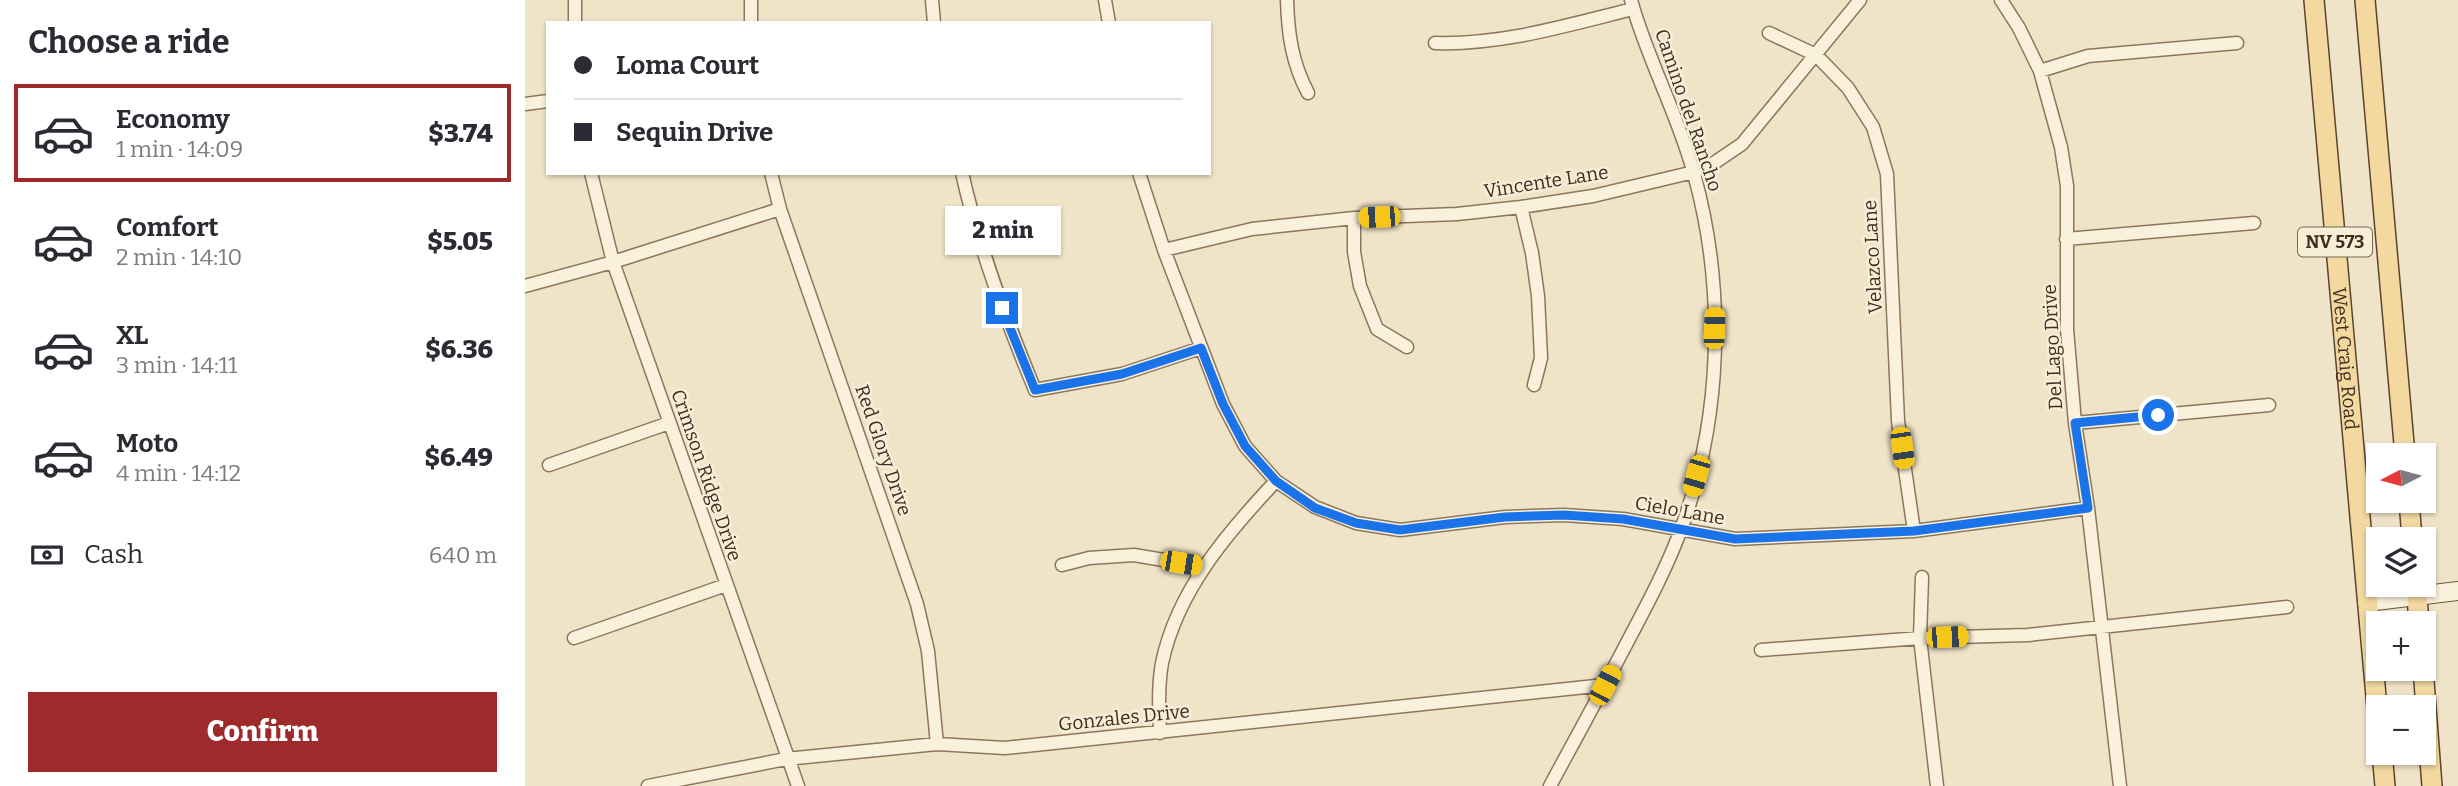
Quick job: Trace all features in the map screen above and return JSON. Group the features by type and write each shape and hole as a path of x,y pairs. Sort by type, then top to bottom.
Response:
{"main road":[{"name":"West Craig Road","path":"2314,0 2376,695"},
{"name":"NV 573","path":"2365,0 2404,443"},
{"path":"2424,681 2432,786"},
{"path":"2383,765 2385,786"}],"street":[{"path":"575,0 575,21"},
{"path":"751,0 751,21"},
{"path":"932,0 934,21"},
{"path":"1105,0 1109,21"},
{"path":"1287,0 1289,42 1299,77 1308,93"},
{"name":"Vincente Lane","path":"1164,250 1252,229 1354,218 1457,214 1521,208 1593,196 1694,172 1711,165 1742,144 1860,0"},
{"name":"Del Lago Drive","path":"2001,0 2019,28 2040,71 2061,147 2067,186 2067,329 2075,423 2088,508 2120,786"},
{"path":"1435,43 1459,44 1524,36 1632,4"},
{"name":"Camino del Rancho","path":"1550,786 1665,571 1681,530 1704,449 1711,403 1716,303 1703,212 1694,172 1632,4"},
{"name":"Velazco Lane","path":"1769,33 1816,55 1848,88 1873,127 1887,174 1898,421 1914,531"},
{"path":"2040,71 2088,56 2237,43"},
{"path":"525,104 546,101"},
{"name":"Crimson Ridge Drive","path":"591,175 613,262 786,759 798,786"},
{"name":"Red Glory Drive","path":"772,175 780,209 917,604 928,651 937,744"},
{"path":"962,175 968,202 1002,308 1035,390 1122,374 1201,348"},
{"name":"Cielo Lane","path":"1140,175 1164,250 1201,348 1223,404 1245,446 1276,481 1315,508 1356,523 1400,530 1505,517 1564,515 1623,519 1735,539 1914,531 2088,508"},
{"path":"1521,208 1538,296 1541,358 1534,385"},
{"path":"525,286 613,262 780,209"},
{"path":"1354,218 1360,286 1377,329 1407,347"},
{"path":"2066,239 2254,223"},
{"path":"2075,423 2269,405"},
{"path":"549,465 669,423"},
{"path":"1160,733 1158,696 1162,664 1184,602 1205,567 1238,522 1276,481"},
{"path":"1062,565 1089,558 1134,555 1205,567"},
{"path":"1922,577 1920,638 1937,786"},
{"path":"574,638 726,585"},
{"path":"2436,591 2458,591"},
{"path":"2367,602 2389,597"},
{"path":"1761,650 1920,638 2028,635 2287,607"},
{"name":"Gonzales Drive","path":"648,786 786,759 937,744 1005,748 1605,685"}],"route":[{"path":"1002,308 1035,390 1122,374 1201,348 1223,404 1245,446 1276,481 1315,508 1356,523 1400,530 1505,517 1564,515 1623,519 1735,539 1914,531 2088,508 2075,423 2158,415"}]}
